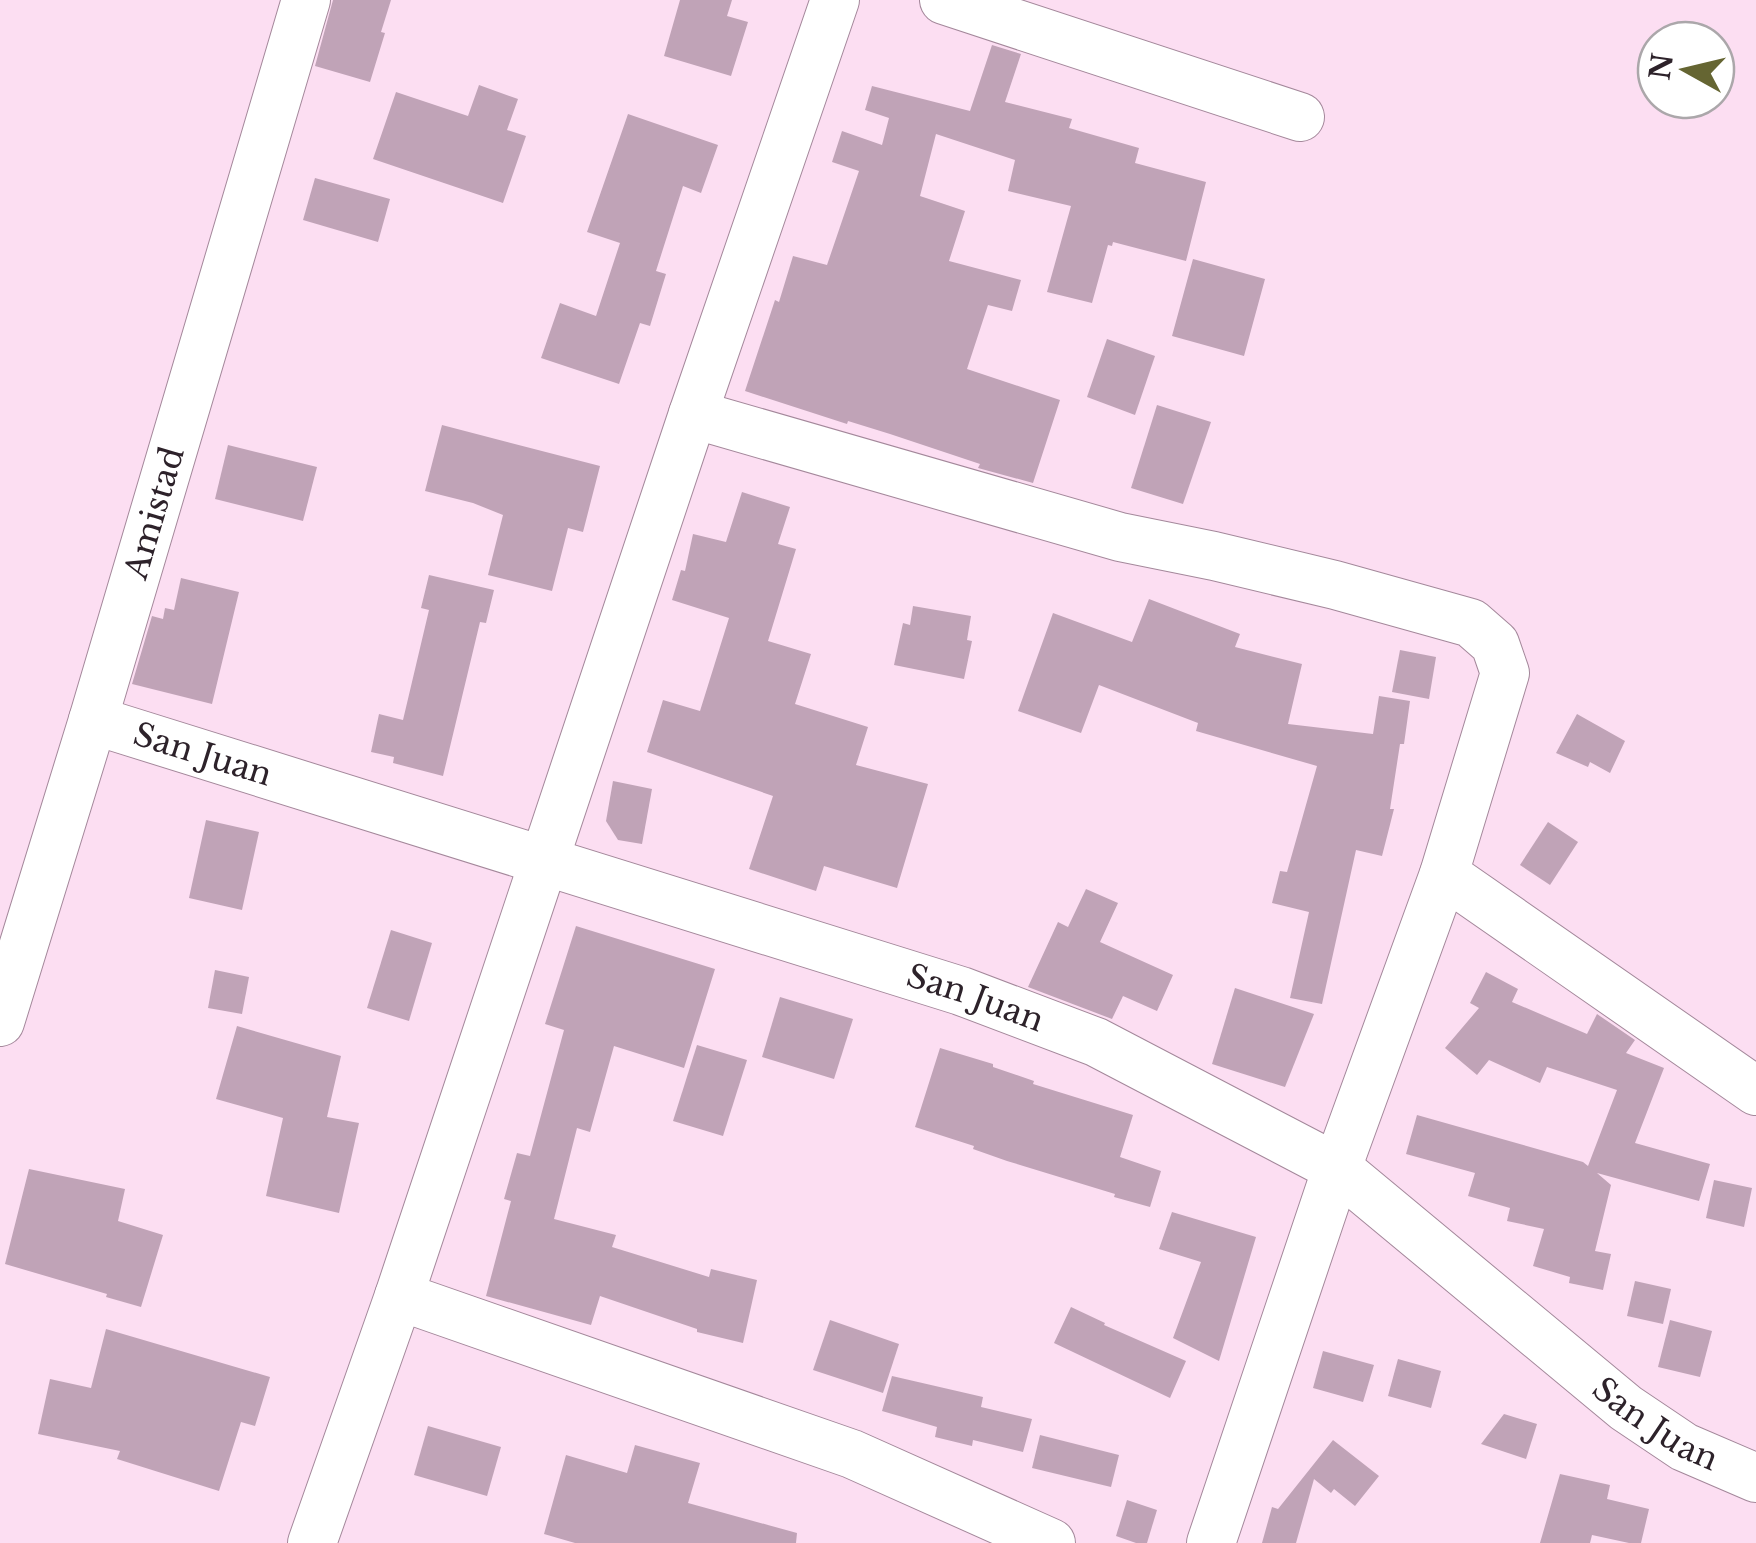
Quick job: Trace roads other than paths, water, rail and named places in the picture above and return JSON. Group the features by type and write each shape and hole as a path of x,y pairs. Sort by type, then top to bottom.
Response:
{"street":[{"name":"Amistad","path":"0,1022 94,720 306,0"},
{"path":"312,1543 399,1296 834,0"},
{"path":"944,0 1300,117"},
{"path":"693,414 1120,538 1248,564 1471,622 1495,644 1506,673 1444,874 1336,1168 1211,1543"},
{"name":"San Juan","path":"94,720 961,991 1096,1042 1336,1168 1626,1408 1684,1447 1756,1478"},
{"path":"1444,874 1756,1091"},
{"path":"399,1296 852,1454 1052,1543"}]}
